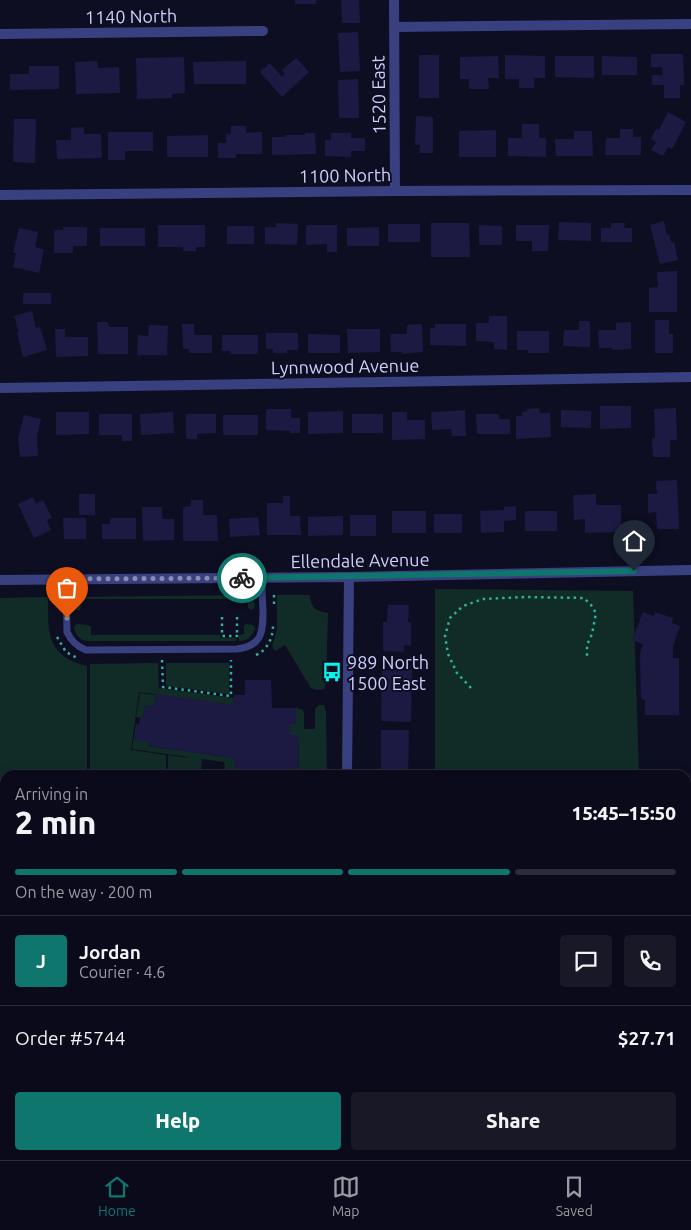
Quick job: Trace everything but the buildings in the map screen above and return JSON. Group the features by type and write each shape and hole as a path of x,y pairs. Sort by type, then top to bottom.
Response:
{"street":[{"name":"1520 East","path":"394,0 395,191"},
{"path":"394,27 691,24"},
{"name":"1140 North","path":"0,34 263,31"},
{"name":"1100 North","path":"0,195 691,190"},
{"name":"Lynnwood Avenue","path":"0,388 691,377"},
{"name":"Ellendale Avenue","path":"0,580 348,577 691,570"},
{"path":"347,770 348,577"}],"lane":[{"path":"66,579 67,632 70,639 86,650 228,649 250,647 255,644 263,626 262,578"}],"path":[{"path":"471,688 457,673 448,654 445,636 450,618 463,606 483,599 526,597 584,598 591,604 596,613 592,634 587,645 587,656"},
{"path":"222,617 222,636 237,638 237,617"},
{"path":"162,660 163,686 232,696 231,660"}],"green space":[{"path":"435,589 633,591 639,770 435,770"},
{"path":"252,595 255,606 252,610 248,608 248,599 82,599 80,610 77,610 74,606 75,597"},
{"path":"277,595 310,595 314,608 328,613 326,683 324,689 317,690 311,688 285,645 275,651 272,646 277,630"},
{"path":"48,597 48,622 52,641 64,656 74,662 87,666 87,770 0,770 0,598"},
{"path":"77,624 91,627 91,635 220,635 221,638 236,638 236,641 87,641 77,635 74,627"},
{"path":"246,624 253,625 255,629 249,638 239,641 239,635 244,634 244,626"},
{"path":"158,663 159,688 234,698 233,705 139,692 131,750 166,755 166,770 90,770 90,664"},
{"path":"166,663 229,663 229,694 166,686"},
{"path":"140,693 156,695 154,707 145,706 143,718 136,717"},
{"path":"319,705 324,705 326,712 327,770 299,770 298,735 290,735 290,724 296,724 296,708 303,710 304,729 315,729 315,709"},
{"path":"136,724 139,725 137,726 135,739 149,741 148,746 234,758 234,770 225,770 224,762 202,759 201,770 168,770 168,755 188,757 132,749"}],"way so far":[{"path":"67,618 66,579 242,578"}],"place":[{"name":"989 North 1500 East","path":"332,672"}],"route":[{"path":"242,578 634,571"}]}
